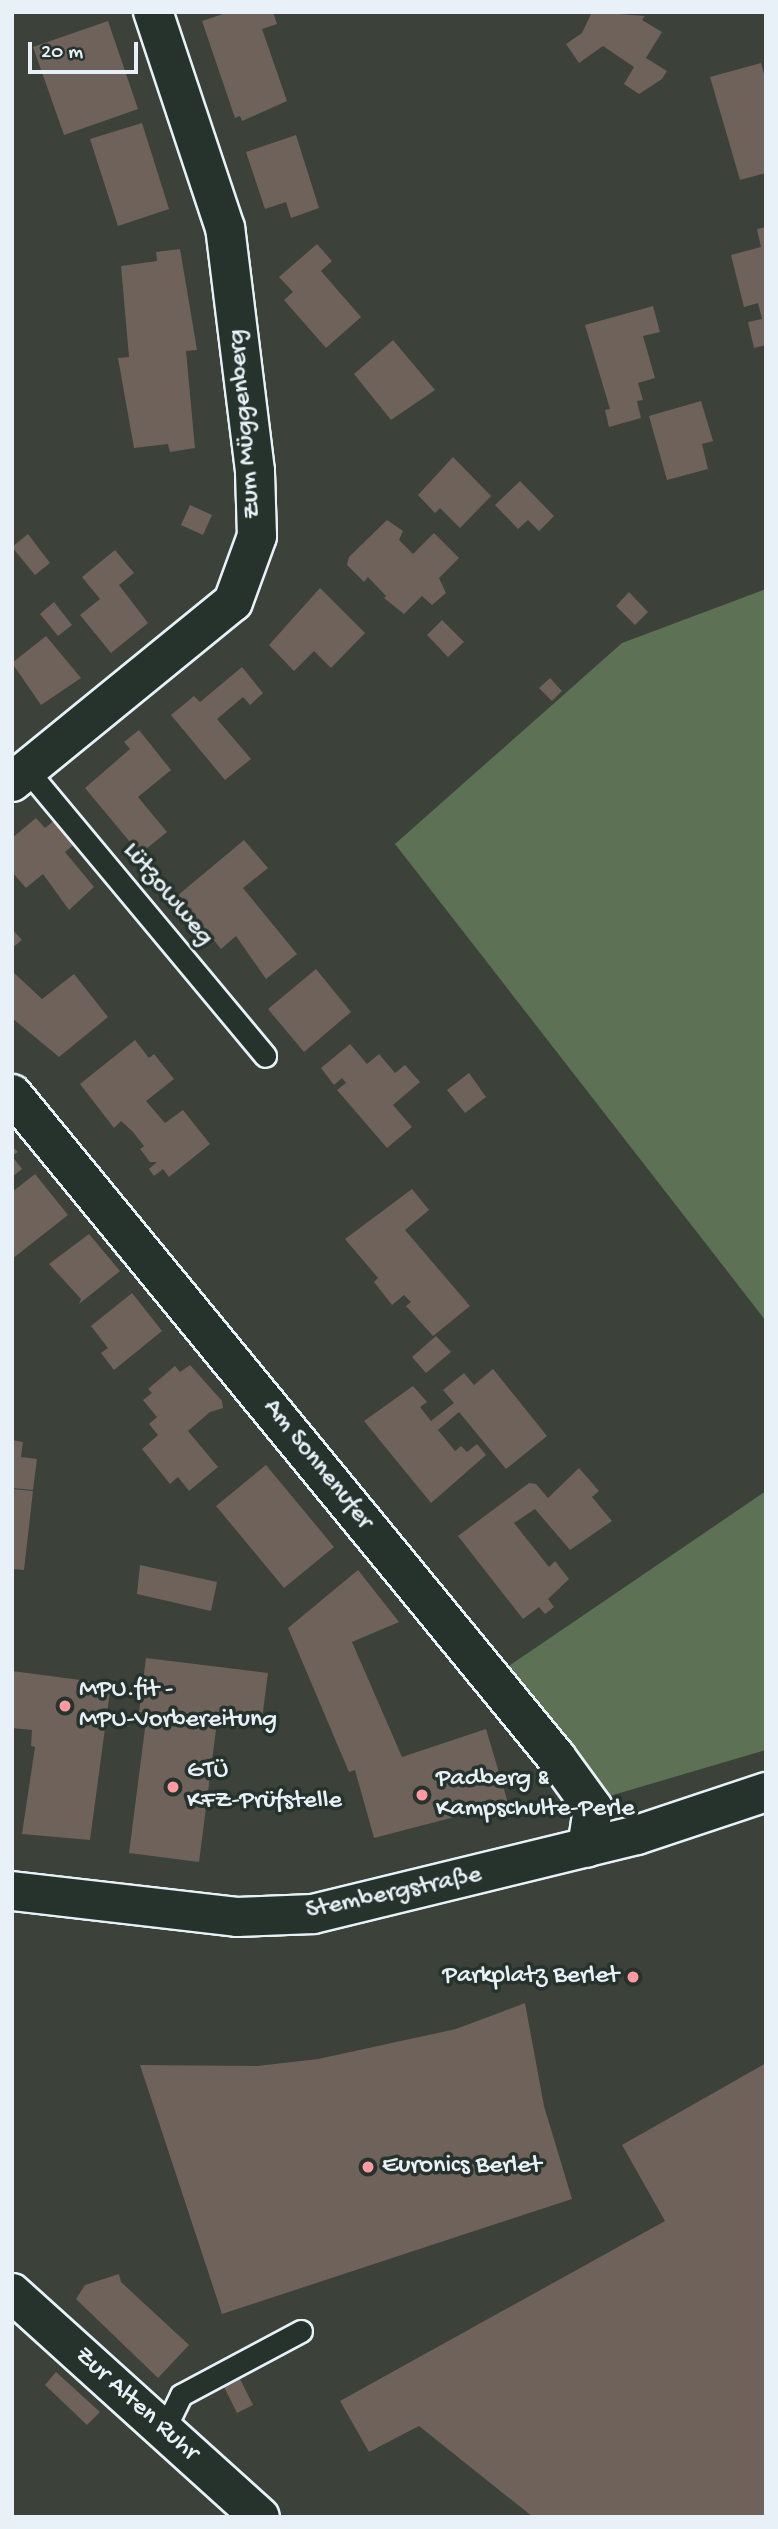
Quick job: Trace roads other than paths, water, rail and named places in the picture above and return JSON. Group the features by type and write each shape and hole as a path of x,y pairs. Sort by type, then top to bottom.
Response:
{"street":[{"name":"Zum Müggenberg","path":"17,768 233,602 257,536 255,471 226,228 153,12"},
{"name":"Am Sonnenufer","path":"12,1094 556,1757 593,1808 587,1848"},
{"name":"Stembergstraße","path":"12,1891 203,1914 281,1918 333,1910 587,1848 766,1792"},
{"name":"Zur Alten Ruhr","path":"12,2292 260,2517"}],"lane":[{"name":"Lützowweg","path":"17,768 265,1056"},
{"path":"164,2430 181,2395 301,2331"}],"place":[{"name":"MPU.fit - MPU-Vorbereitung","path":"65,1706"},
{"name":"GTÜ KFZ-Prüfstelle","path":"173,1787"},
{"name":"Padberg & Kampschulte-Perle","path":"422,1795"},
{"name":"Parkplatz Berlet","path":"633,1977"},
{"name":"Euronics Berlet","path":"368,2167"}]}
